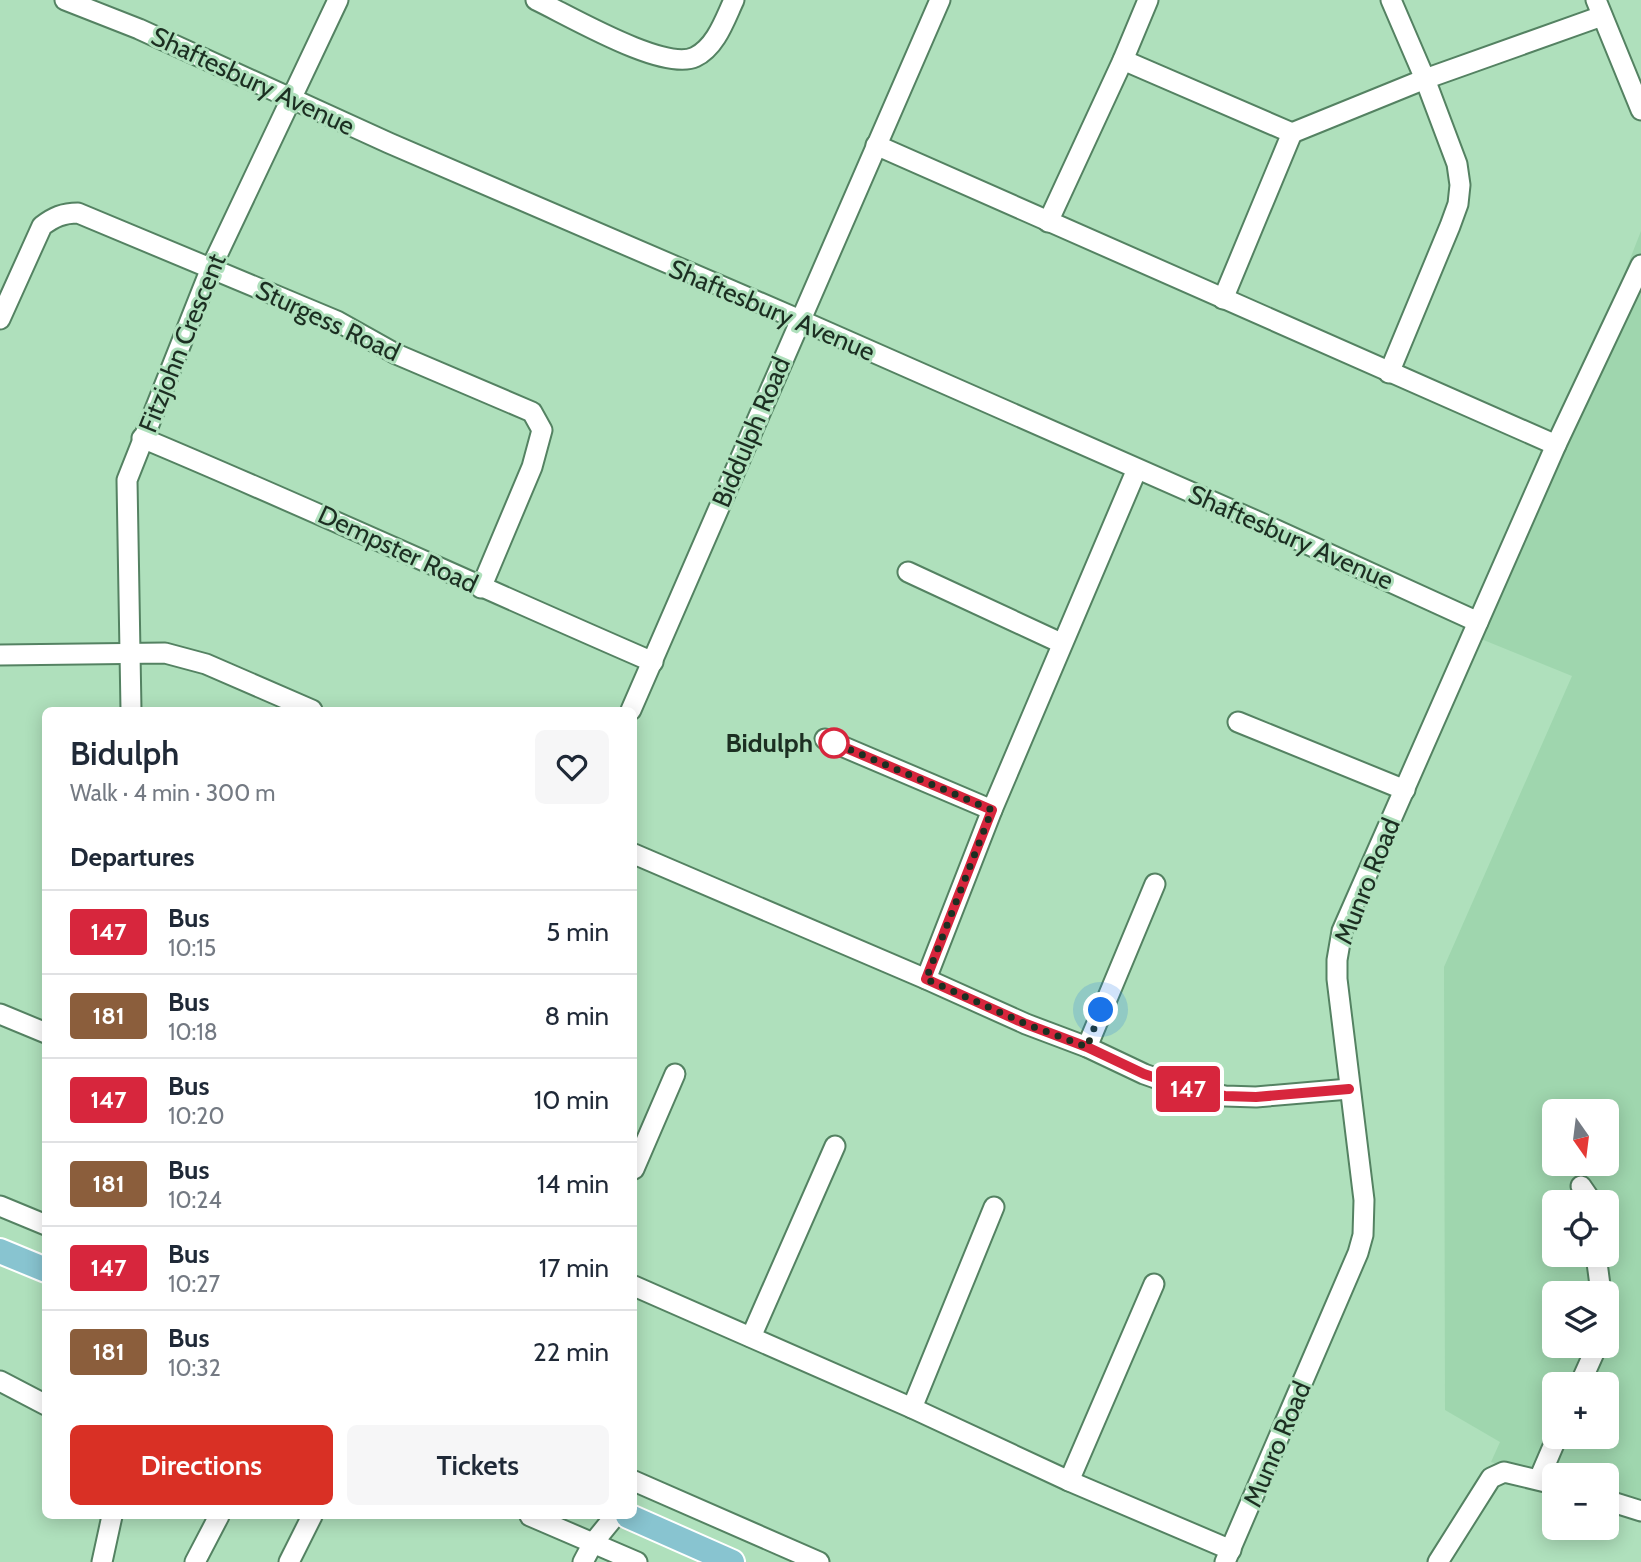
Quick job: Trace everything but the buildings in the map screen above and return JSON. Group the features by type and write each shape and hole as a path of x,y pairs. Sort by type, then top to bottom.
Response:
{"main road":[{"path":"0,1251 42,1268"},
{"path":"635,1519 732,1562"}],"street":[{"name":"Shaftesbury Avenue","path":"65,0 139,29 292,100 650,258 800,320 1478,622"},
{"name":"Fitzjohn Crescent","path":"131,707 127,481 211,268 338,0"},
{"path":"536,0 638,49 660,58 680,60 695,57 705,50 723,24 734,0"},
{"name":"Biddulph Road","path":"632,707 940,0"},
{"path":"1048,222 1148,0"},
{"path":"1389,373 1458,204 1460,185 1457,164 1391,0"},
{"path":"1223,299 1292,133 1599,8 1641,110"},
{"path":"1123,60 1292,133"},
{"path":"876,145 1556,445"},
{"name":"Sturgess Road","path":"0,319 42,226 66,213 78,213 337,321 396,354 532,412 542,429 532,467 481,588"},
{"name":"Munro Road","path":"1228,1556 1363,1235 1364,1200 1349,1089 1337,960 1347,916 1556,445 1641,265"},
{"name":"Dempster Road","path":"142,438 294,501 481,588 653,662"},
{"path":"926,979 1061,643 1137,469"},
{"path":"908,572 1061,643"},
{"path":"0,655 165,653 206,664 305,707"},
{"path":"1238,722 1405,790"},
{"path":"825,739 992,810"},
{"path":"637,855 1161,1081 1225,1096 1256,1097 1349,1089"},
{"path":"1087,1047 1155,884"},
{"path":"0,1014 42,1031"},
{"path":"637,1162 675,1074"},
{"path":"751,1336 835,1146"},
{"path":"0,1206 42,1223"},
{"path":"912,1408 994,1207"},
{"path":"1069,1481 1154,1284"},
{"path":"637,1287 912,1408 1228,1556"},
{"path":"0,1381 42,1403"},
{"path":"1438,1562 1491,1478 1504,1472 1542,1481"},
{"path":"637,1482 819,1562"},
{"path":"1619,1504 1641,1511"},
{"path":"102,1562 111,1519"},
{"path":"195,1562 217,1519"},
{"path":"289,1562 310,1519"},
{"path":"537,1519 637,1562"},
{"path":"583,1562 593,1543 613,1519"}],"shaded area":[{"path":"1641,231 1641,1506 1619,1500 1619,1463 1542,1463 1542,1477 1491,1462 1500,1442 1445,1410 1444,967 1572,676 1481,639"}],"bus line":[{"name":"147","path":"825,739 992,810 926,979 1144,1074 1195,1091 1256,1097 1349,1089"}],"place":[{"name":"Bidulph","path":"834,743"}],"route":[{"path":"834,743 825,739 992,810 926,979 1026,1024 1087,1047 1101,1010"}]}
